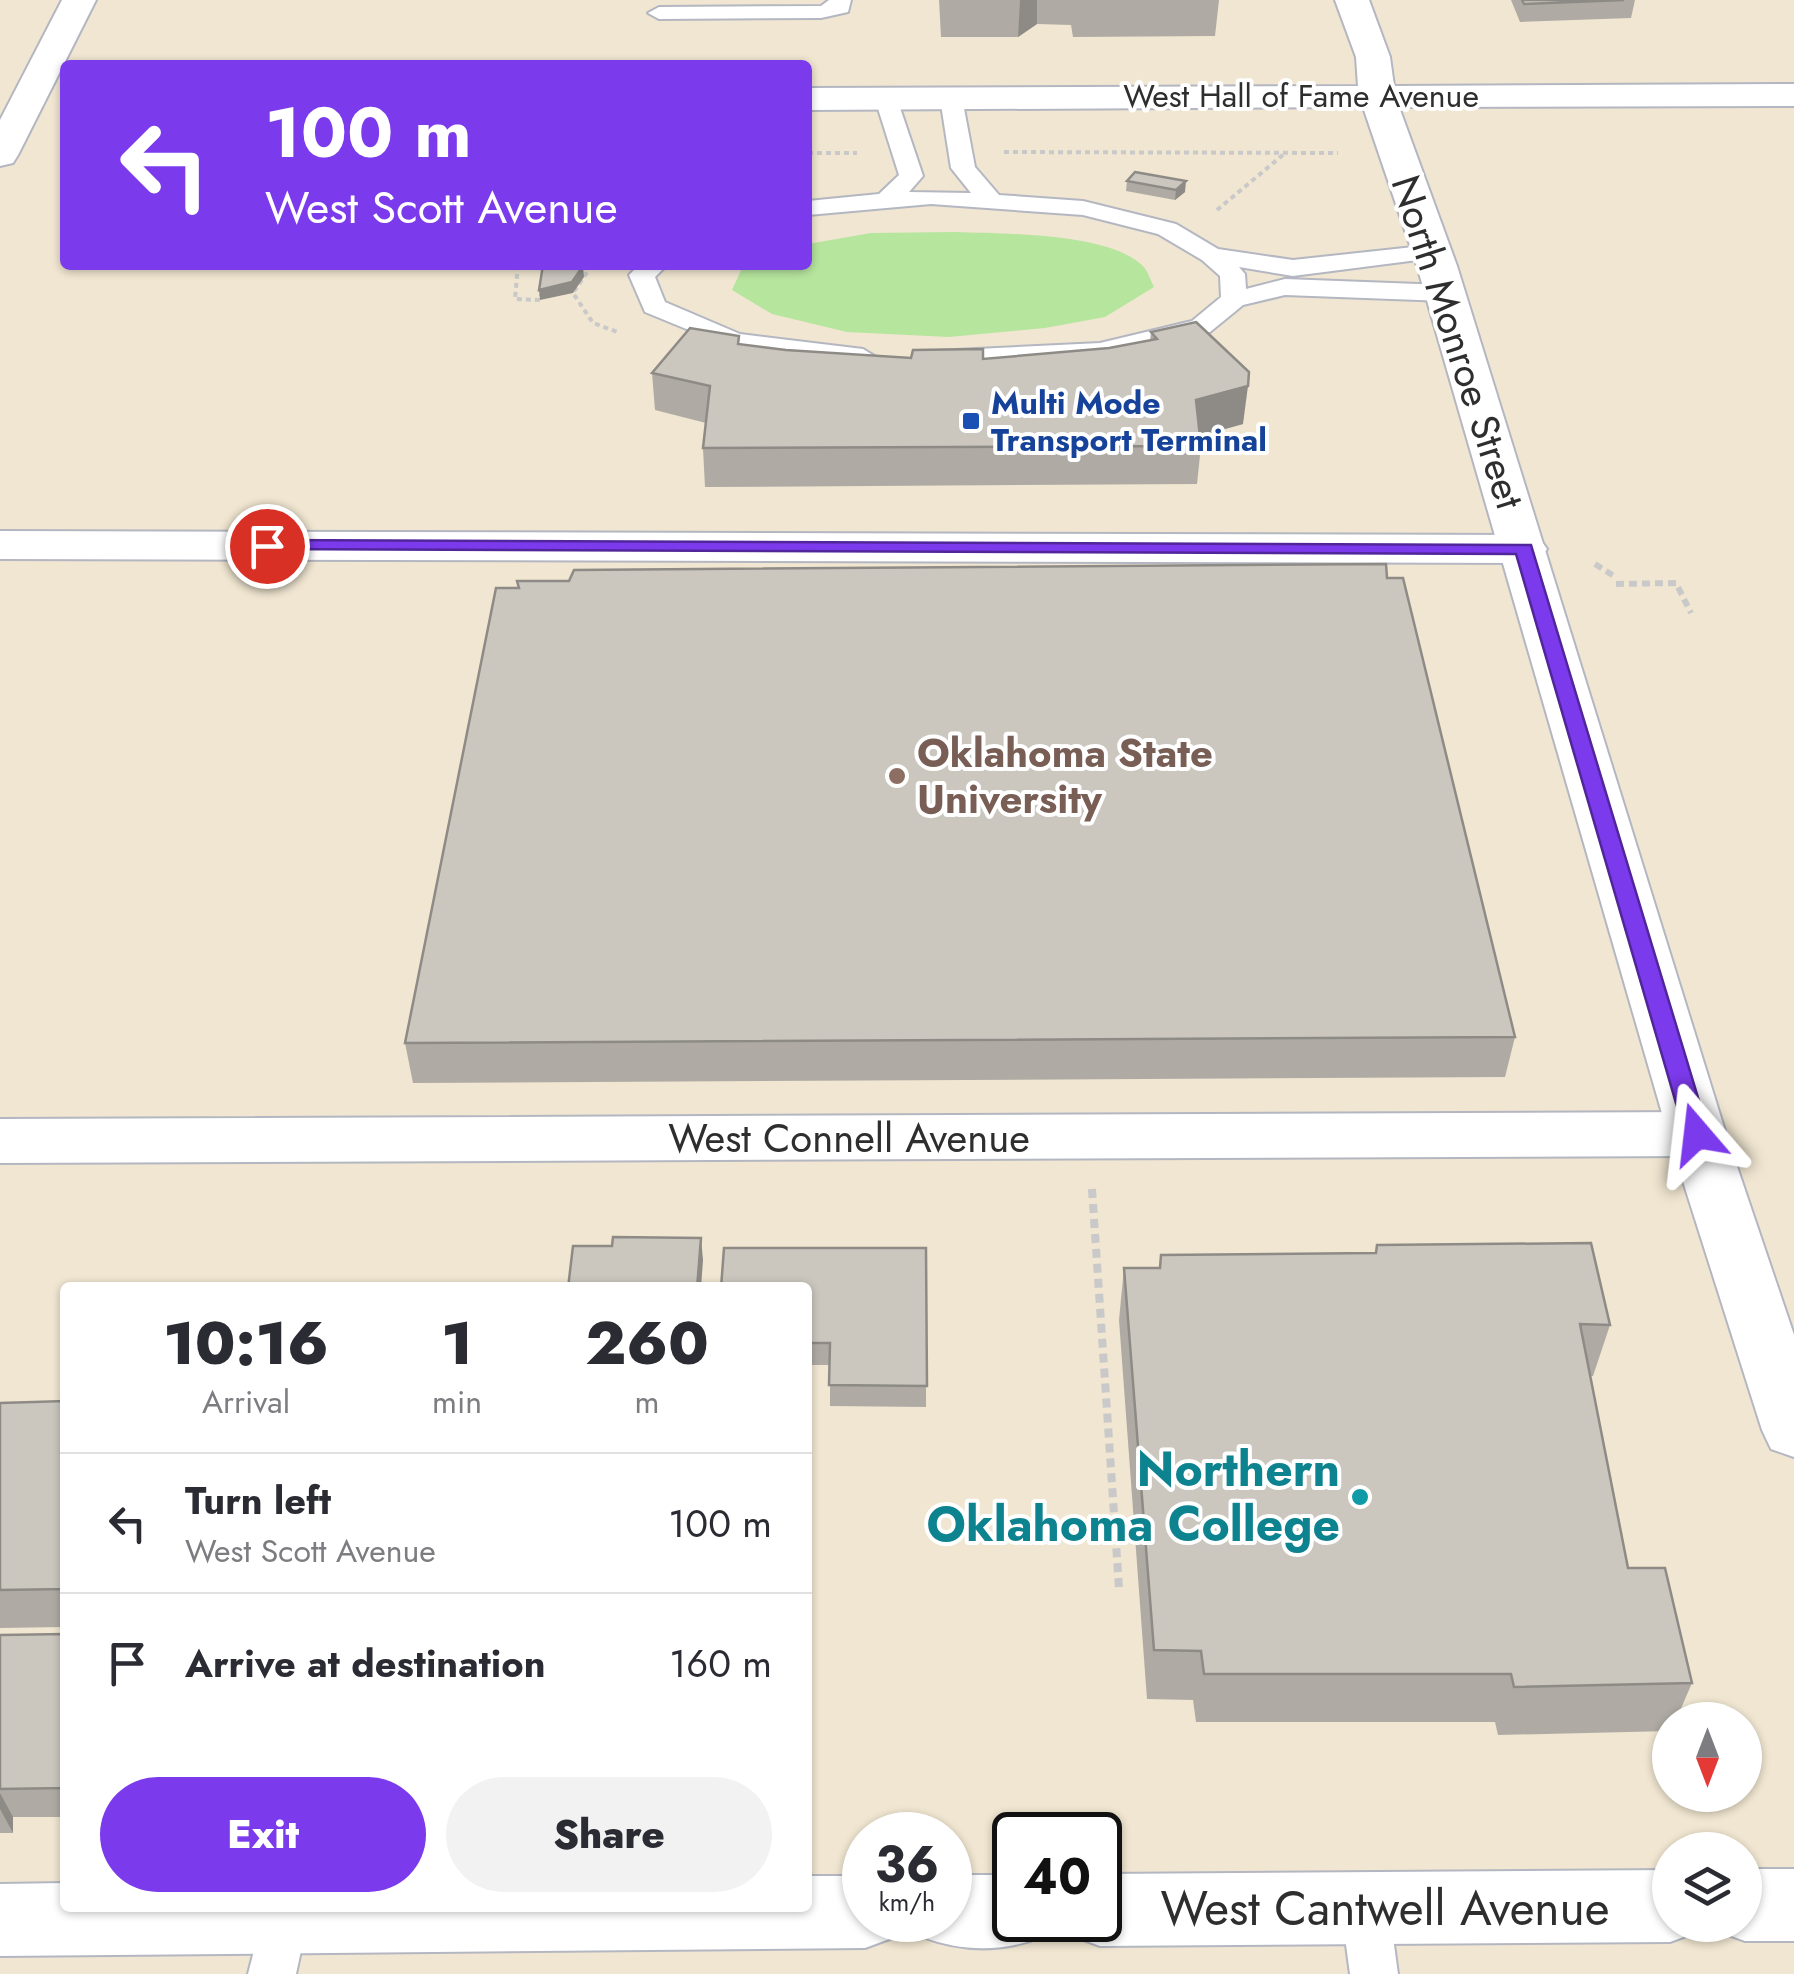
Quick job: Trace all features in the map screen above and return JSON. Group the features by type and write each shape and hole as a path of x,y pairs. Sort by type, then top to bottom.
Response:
{"street":[{"path":"0,155 14,103 79,0"},
{"name":"North Monroe Street","path":"1352,0 1373,57 1377,96 1438,272 1524,549 1697,1134 1794,1430"},
{"name":"West Hall of Fame Avenue","path":"812,99 1794,95"},
{"path":"14,103 60,102"},
{"path":"0,545 1524,549"},
{"name":"West Connell Avenue","path":"0,1141 1697,1134"},
{"path":"1762,1905 1794,1905"},
{"name":"West Cantwell Avenue","path":"1122,1913 1370,1941 1652,1908"},
{"path":"5,1933 278,1946 842,1913"}],"lane":[{"path":"659,13 821,12 840,7 840,0"},
{"path":"950,98 963,168 992,202"},
{"path":"886,99 911,176 886,201"},
{"path":"812,208 931,197 1083,208 1168,230 1210,255 1232,274 1234,299"},
{"path":"1210,255 1294,268 1438,272"},
{"path":"648,270 642,275 654,307 735,341 848,356 958,360 1100,351 1201,327 1234,299 1284,288 1438,272"}],"path":[{"path":"812,154 904,152"},
{"path":"960,152 1338,153"},
{"path":"1208,217 1285,153"},
{"path":"518,270 515,299 540,300 542,284"},
{"path":"571,274 584,276"},
{"path":"1595,564 1615,580 1676,583 1690,612"},
{"path":"1092,1183 1118,1588"}],"shaded area":[{"name":"Oklahoma State University","path":"0,0 1794,0 1794,1974 0,1974"}],"green space":[{"path":"956,232 1081,241 1127,255 1143,266 1154,287 1105,317 1045,328 949,337 847,332 772,314 732,290 741,270 812,270 812,243 871,233"}],"building":[{"path":"1522,0 1624,0 1524,4"},
{"path":"1135,172 1186,181 1176,190 1127,181"},
{"path":"542,270 580,270 572,282 539,290"},
{"path":"1196,322 1249,372 1248,386 1196,400 1201,446 703,448 710,386 652,373 690,328 739,336 738,344 786,350 911,358 913,350 983,349 983,359 1109,348 1157,339 1151,332"},
{"path":"1386,564 1387,578 1403,578 1515,1037 405,1043 496,588 519,588 517,581 569,581 574,570"},
{"path":"613,1237 701,1238 697,1282 569,1282 573,1246 612,1246"},
{"name":"Northern Oklahoma College","path":"1591,1243 1610,1325 1580,1324 1628,1568 1665,1568 1692,1683 1514,1687 1511,1674 1204,1674 1201,1651 1154,1650 1124,1268 1160,1268 1161,1255 1376,1253 1377,1245"},
{"path":"724,1248 926,1248 927,1386 829,1385 830,1343 812,1343 812,1282 721,1282"},
{"path":"60,1401 60,1589 0,1590 0,1403"},
{"path":"60,1634 60,1788 0,1789 0,1635"}],"place":[{"name":"Multi Mode Transport Terminal","path":"971,421"},
{"name":"Oklahoma State University","path":"897,776"},
{"name":"Northern Oklahoma College","path":"1360,1497"}],"route":[{"path":"267,546 1524,549 1697,1134"}]}
